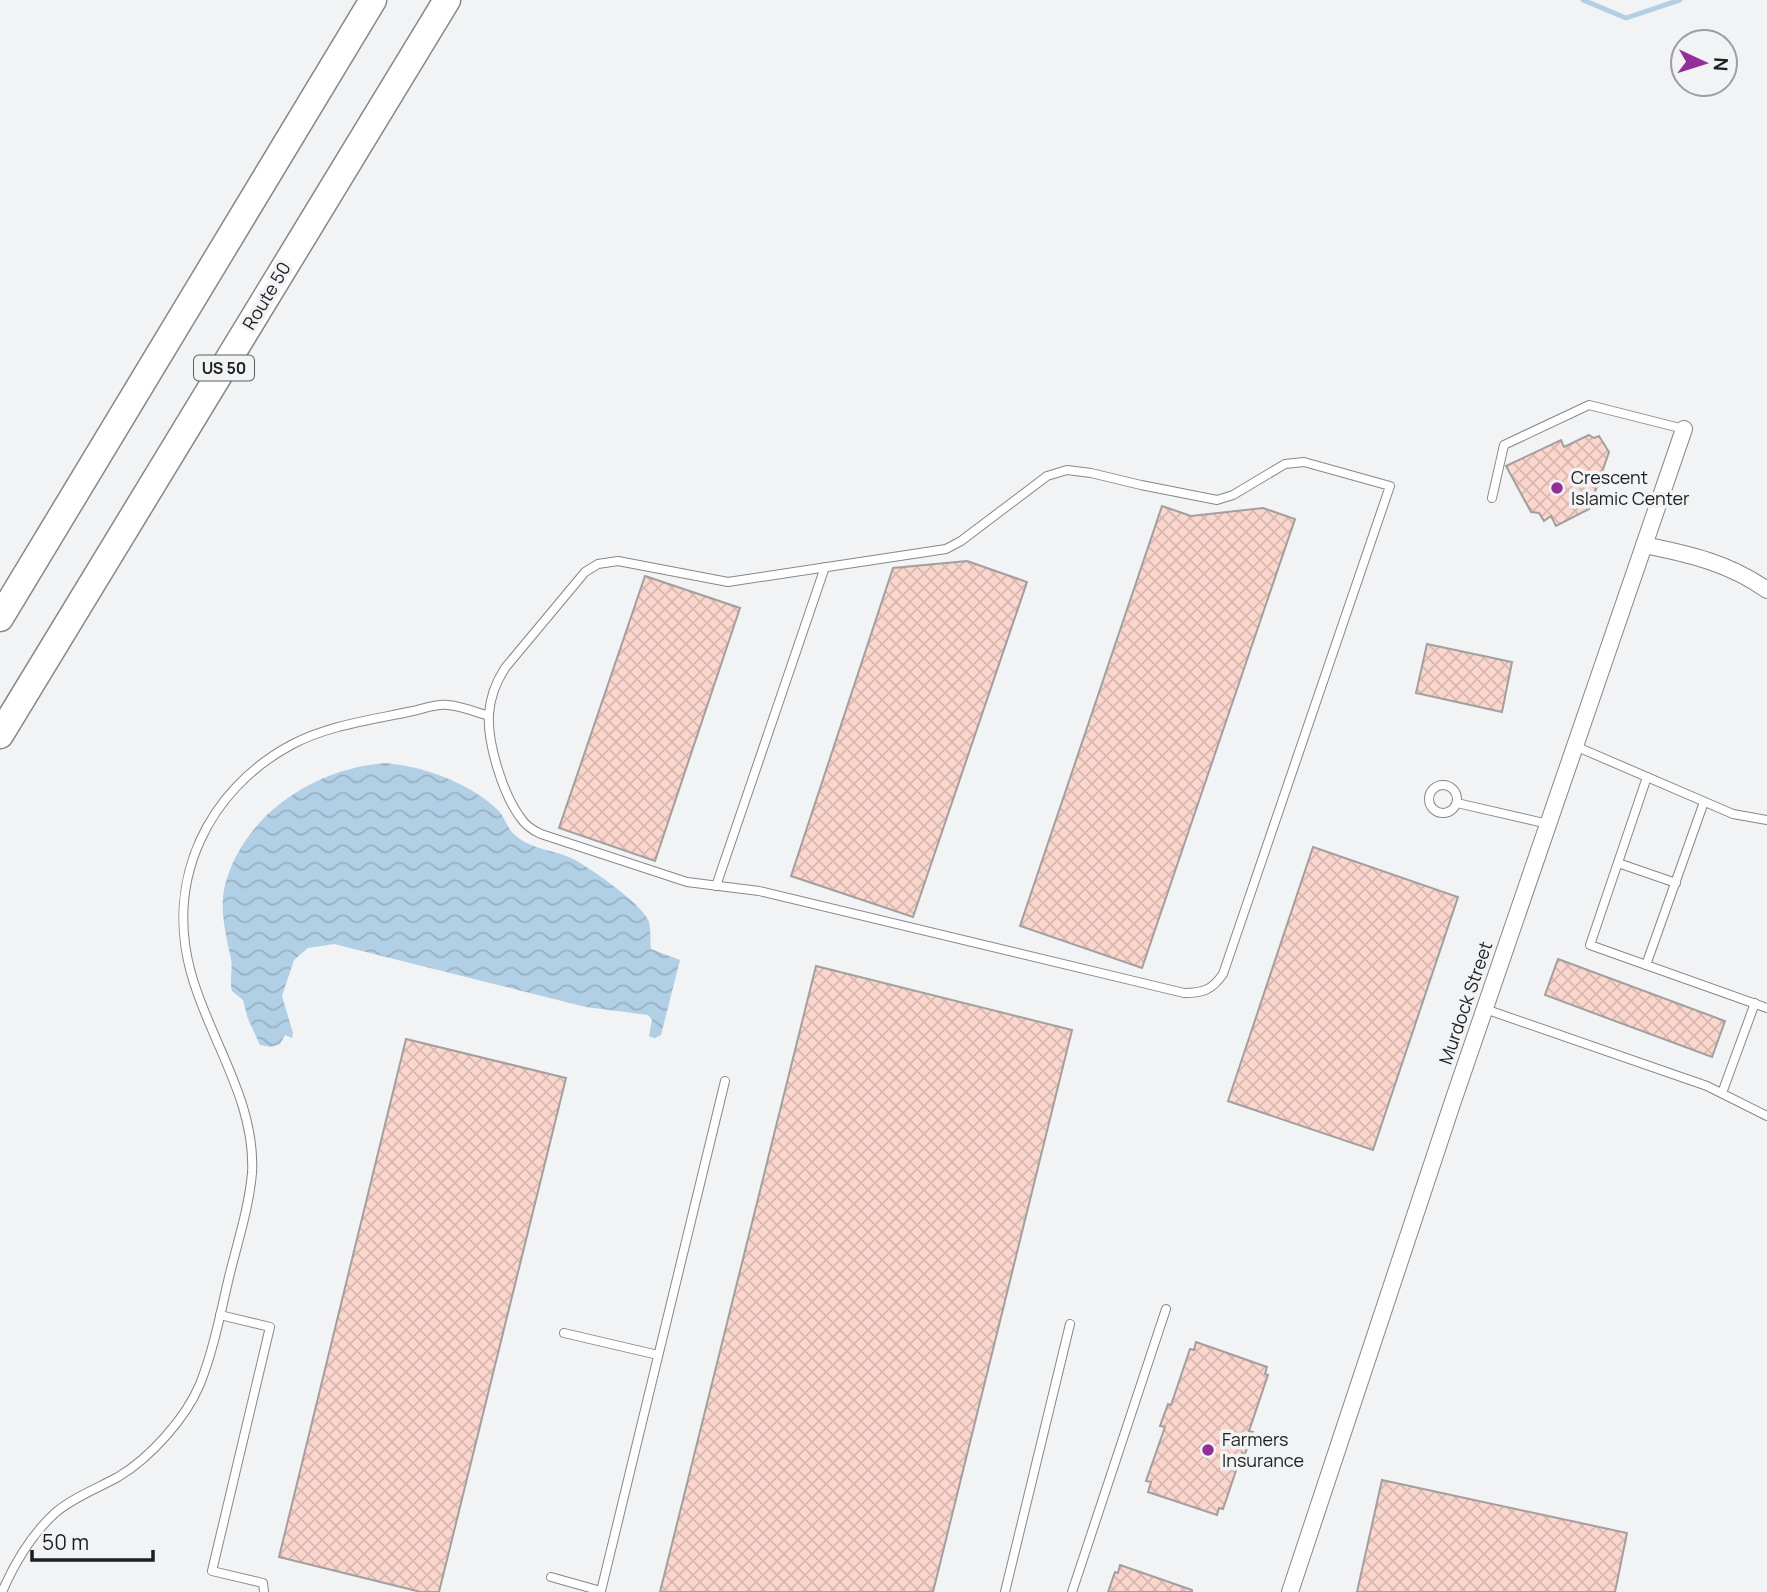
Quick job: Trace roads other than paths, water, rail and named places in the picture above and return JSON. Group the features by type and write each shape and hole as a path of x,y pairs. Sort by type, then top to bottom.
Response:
{"highway":[{"path":"0,618 373,0"},
{"name":"Route 50","path":"0,736 447,0"}],"street":[{"name":"Murdock Street","path":"1290,1592 1574,746 1684,429"},
{"path":"1644,545 1723,564 1748,576 1767,590"}],"lane":[{"path":"1492,498 1504,445 1589,405 1684,429"},
{"path":"1304,462 1390,486 1223,974 1215,985 1202,993 1184,993 759,891 687,882 529,828 515,809 494,756 489,716 496,682 591,567 618,561 728,582 825,567 946,549 961,541 1047,476 1067,470 1091,472 1152,488 1217,500 1233,495 1285,464 1304,462"},
{"path":"716,886 825,567"},
{"path":"2,1592 13,1565 37,1532 58,1510 121,1475 148,1455 189,1407 200,1384 220,1315 252,1173 249,1134 240,1099 191,973 186,944 184,901 200,836 221,802 243,778 271,756 301,740 341,726 446,704 489,716"},
{"path":"1574,746 1732,814 1767,820"},
{"path":"1647,777 1590,945 1767,1008"},
{"path":"1646,965 1704,802"},
{"path":"1457,803 1548,824"},
{"path":"1618,863 1676,883"},
{"path":"1722,1093 1755,1003"},
{"path":"1485,1009 1707,1086 1767,1116"},
{"path":"551,1577 601,1591 725,1082"},
{"path":"1072,1592 1166,1309"},
{"path":"220,1315 270,1327 212,1571 263,1583 264,1592"},
{"path":"1005,1592 1070,1324"},
{"path":"564,1333 658,1355"}],"water":[{"path":"386,763 431,772 473,791 498,810 516,836 535,847 579,862 637,906 649,922 651,949 680,960 661,1035 655,1038 649,1036 652,1020 648,1015 586,1007 334,944 308,948 294,960 282,996 293,1033 292,1038 285,1035 280,1044 271,1047 260,1045 243,1000 231,987 223,894 234,860 248,837 286,799 334,774"}],"waterway":[{"path":"1583,0 1626,18 1680,0"}],"place":[{"name":"Crescent Islamic Center","path":"1557,488"},
{"name":"Farmers Insurance","path":"1208,1450"}]}
